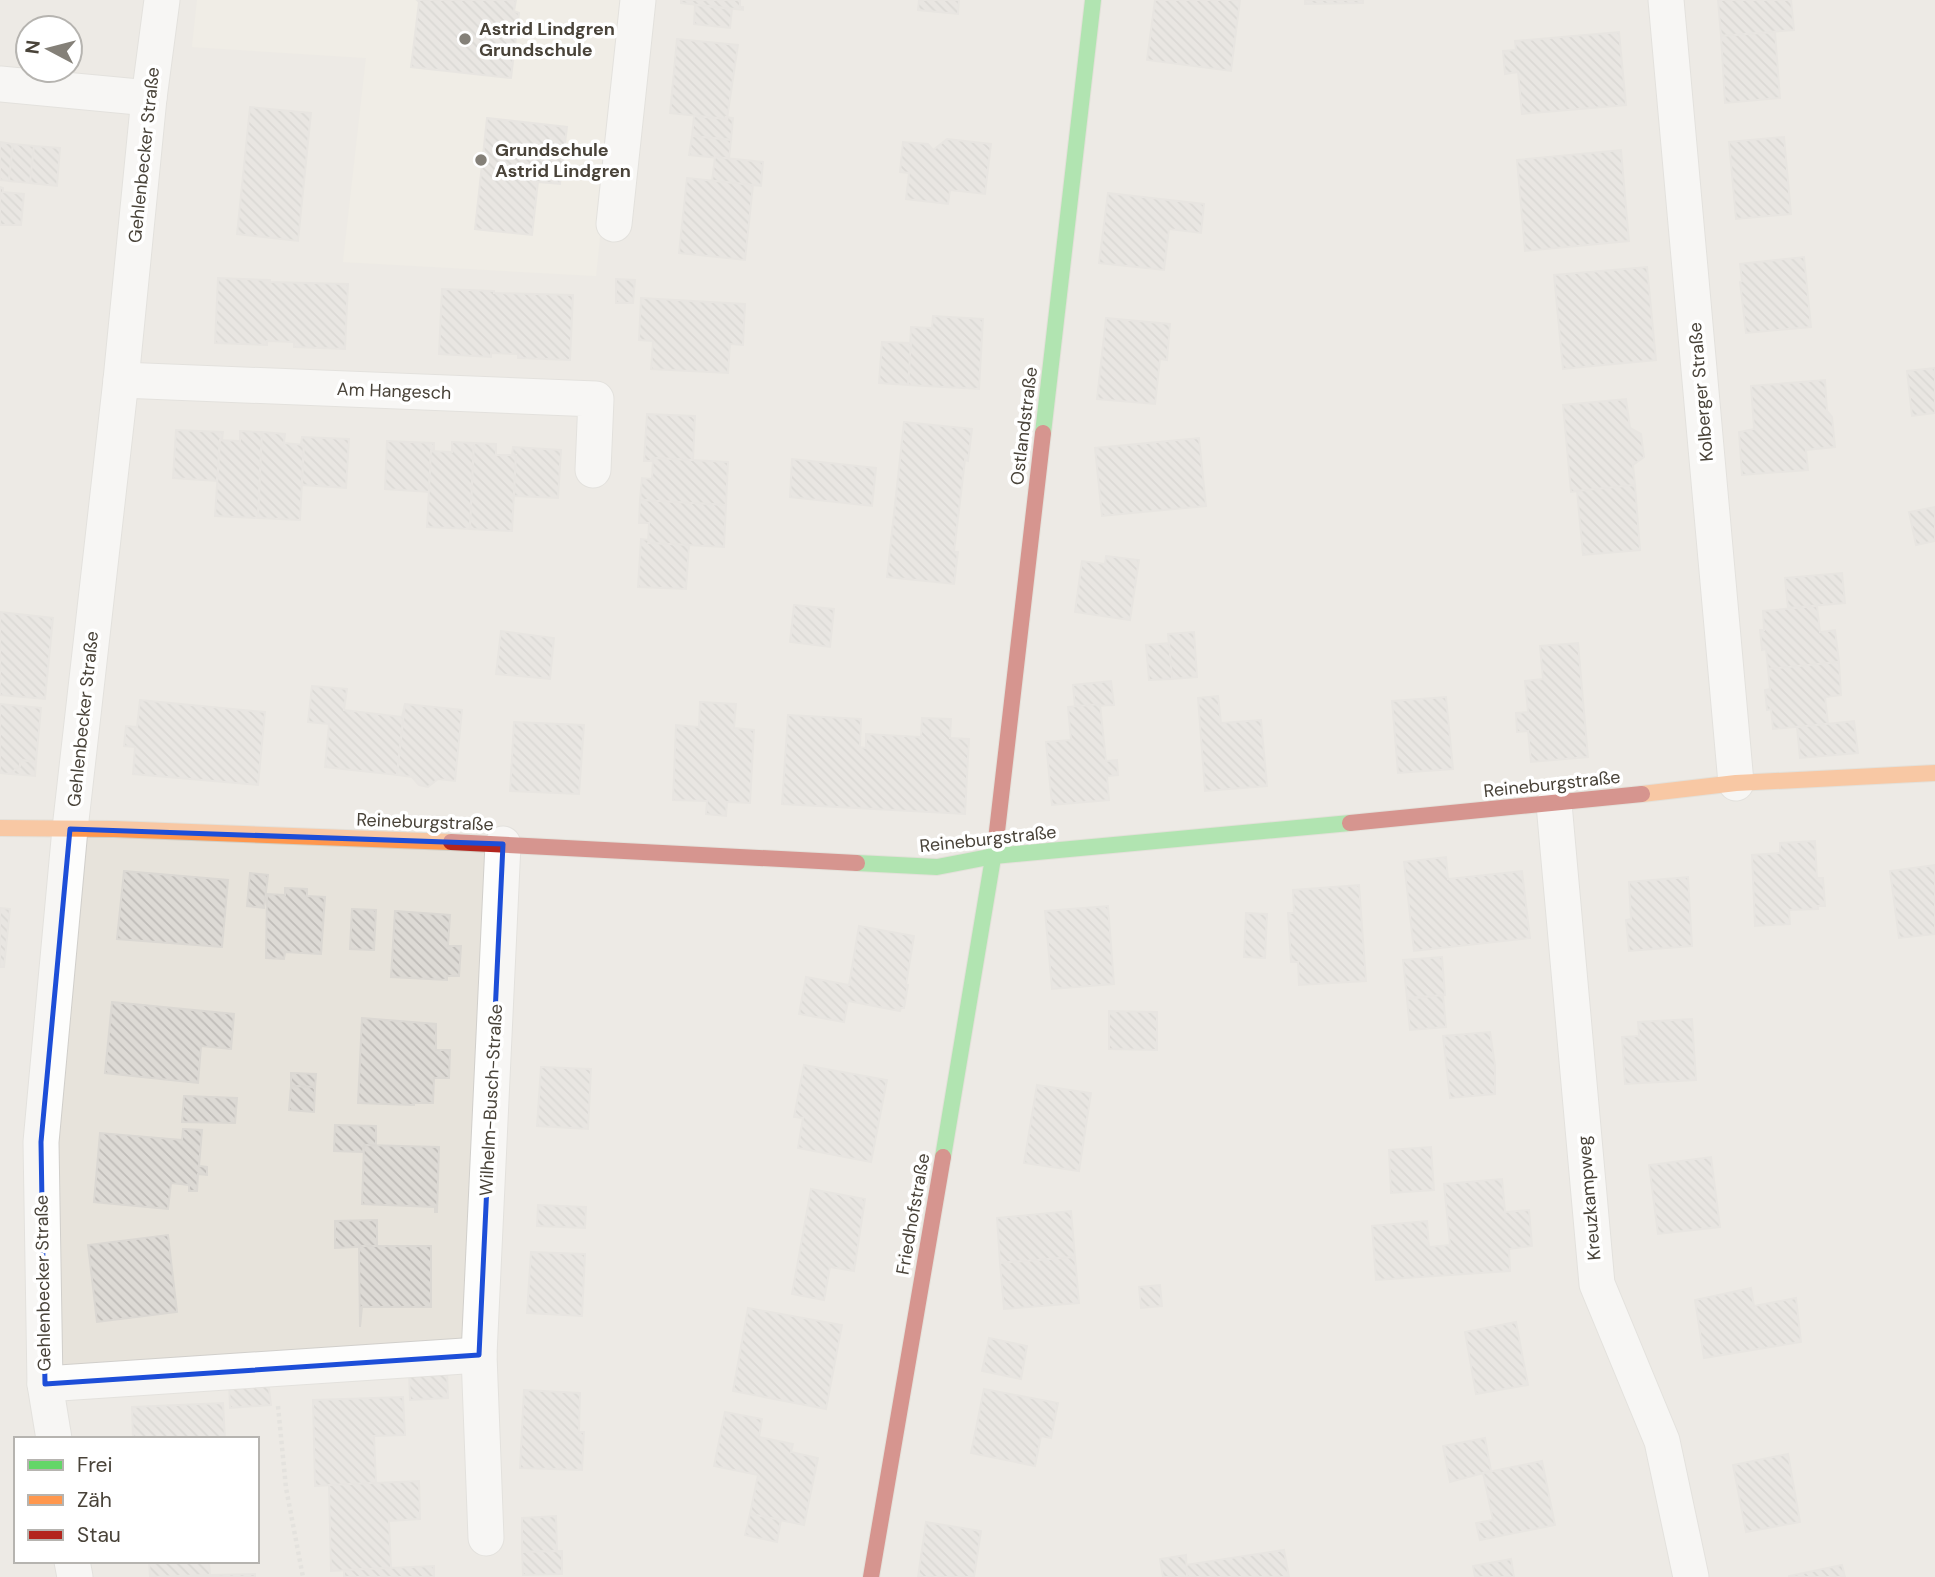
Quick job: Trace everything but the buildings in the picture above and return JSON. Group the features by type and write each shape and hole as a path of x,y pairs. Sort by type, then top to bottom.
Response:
{"street":[{"name":"Gehlenbecker Straße","path":"54,1437 45,1384 41,1142 70,829 121,380 149,98 162,0"},
{"path":"614,224 638,0"},
{"name":"Ostlandstraße","path":"993,856 1093,0"},
{"name":"Kolberger Straße","path":"1666,0 1736,783"},
{"path":"0,84 149,98"},
{"name":"Am Hangesch","path":"121,380 596,399 593,470"},
{"name":"Reineburgstraße","path":"0,828 503,845 937,867 993,856 1554,804 1736,783 1935,773"},
{"name":"Kreuzkampweg","path":"1554,804 1597,1284 1661,1441 1690,1577"},
{"name":"Wilhelm-Busch-Straße","path":"486,1538 479,1354 503,845"},
{"name":"Friedhofstraße","path":"872,1577 993,856"},
{"path":"45,1384 479,1354"}],"path":[{"path":"276,1367 286,1488 303,1577"}],"highlighted area":[{"path":"70,829 503,844 479,1355 45,1384 41,1142"}],"shaded area":[{"path":"0,0 1935,0 1935,1577 0,1577"},
{"name":"Grundschule Astrid Lindgren","path":"197,0 624,0 596,276 343,262 366,58 192,47"}],"traffic: fast":[{"path":"1043,433 1093,0"},
{"path":"857,863 937,867 994,856 1350,823"},
{"path":"943,1157 996,840"}],"traffic: slow":[{"path":"1642,794 1736,783 1935,773"},
{"path":"0,828 114,829 451,842"}],"traffic: jam":[{"path":"996,840 1043,433"},
{"path":"1350,823 1642,794"},
{"path":"451,842 857,863"},
{"path":"871,1577 943,1157"}],"place":[{"name":"Astrid Lindgren Grundschule","path":"465,39"},
{"name":"Grundschule Astrid Lindgren","path":"481,160"}]}
